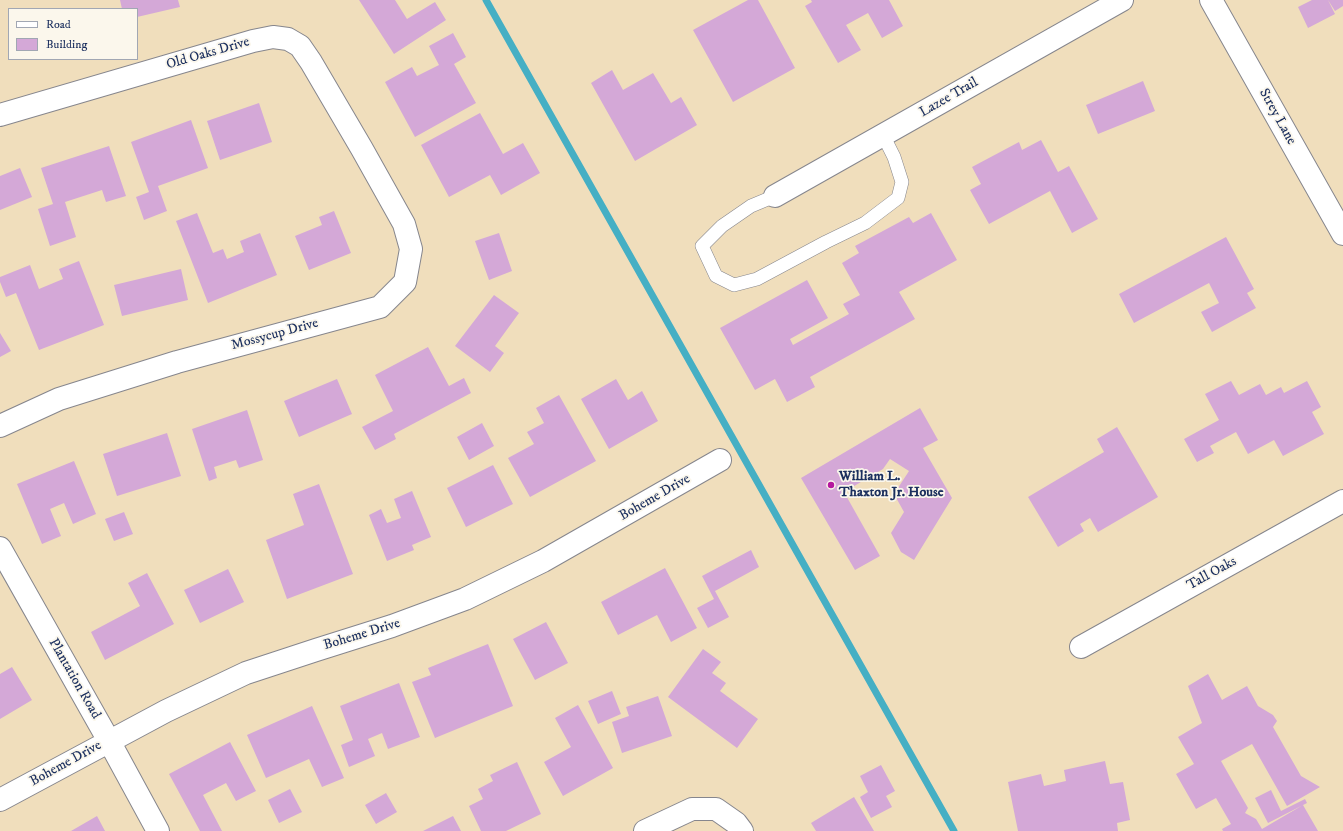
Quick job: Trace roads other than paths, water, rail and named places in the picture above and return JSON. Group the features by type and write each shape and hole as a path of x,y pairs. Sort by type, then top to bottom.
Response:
{"street":[{"name":"Lazee Trail","path":"775,196 1122,0"},
{"name":"Strey Lane","path":"1211,0 1341,225"},
{"name":"Old Oaks Drive","path":"0,115 253,41 273,37 288,39 300,46 362,149"},
{"name":"Mossycup Drive","path":"0,426 59,399 170,364 380,307 405,282 411,249 404,224 362,149"},
{"name":"Boheme Drive","path":"0,800 166,711 246,673 392,626 465,599 543,561 720,460"},
{"name":"Tall Oaks","path":"1081,647 1343,501"},
{"name":"Plantation Road","path":"0,548 158,831"},
{"path":"645,831 692,809 716,809 736,823 742,831"}],"lane":[{"path":"775,196 751,206 722,226 702,246 716,276 734,285 756,279 865,223 898,198 902,182 894,157 884,135"}],"waterway":[{"path":"486,0 954,831"}],"place":[{"name":"William L. Thaxton Jr. House","path":"831,485"}]}
